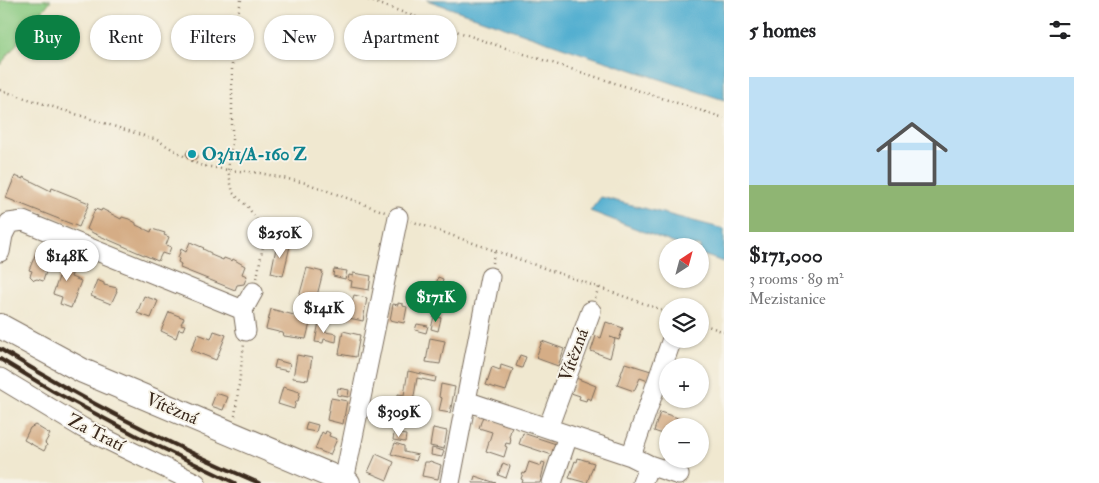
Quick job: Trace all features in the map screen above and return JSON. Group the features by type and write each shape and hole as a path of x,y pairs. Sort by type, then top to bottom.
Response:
{"main road":[{"name":"Vítězná","path":"0,326 83,372 346,482"}],"street":[{"path":"346,482 398,217"},
{"path":"0,252 3,235 9,222 23,221 243,310"},
{"path":"450,483 490,277"},
{"path":"246,330 243,310 253,292"},
{"name":"Vítězná","path":"548,428 590,311"},
{"path":"631,456 669,348"},
{"name":"Za Tratí","path":"0,378 83,428 196,483"},
{"path":"466,401 631,456 648,465 680,475"},
{"path":"552,483 568,436"},
{"path":"642,483 648,465"}],"path":[{"path":"241,0 232,44 232,143 228,170 233,192 248,207 259,223 264,240 253,292"},
{"path":"368,0 493,44 724,118"},
{"path":"0,90 157,140 199,165 260,173 306,183 659,309"},
{"path":"709,326 724,332"},
{"path":"233,435 246,330"}],"green space":[{"path":"0,0 51,0 39,15 15,15 15,46 0,65"}],"water":[{"path":"427,0 724,0 724,100 565,48"},
{"path":"601,197 724,229 724,262 709,257 709,238 660,238 590,211"}],"building":[{"name":"O3/11/A-160 Z","path":"188,150 197,153 197,159 188,157 186,154"},
{"path":"15,176 23,179 23,177 51,191 52,188 89,203 79,227 6,198"},
{"path":"95,209 101,211 102,209 121,219 122,217 129,219 136,223 136,225 151,232 152,229 165,233 164,235 169,237 166,245 171,247 168,255 162,253 158,261 93,233 87,229"},
{"path":"190,242 204,248 211,255 223,260 224,258 232,261 233,259 245,266 242,274 247,276 244,284 237,285 235,290 180,268 181,264 178,262 178,258 181,249 186,252"},
{"path":"277,243 290,246 283,276 271,273"},
{"path":"38,248 52,253 43,281 34,280 30,276 32,271 29,270"},
{"path":"64,255 77,260 71,277 81,281 71,308 60,304 62,297 53,294"},
{"path":"307,268 323,272 306,339 284,336 283,333 266,329 271,309 294,315"},
{"path":"334,269 347,271 345,279 333,276"},
{"path":"353,273 371,276 369,290 351,287 352,281 348,280 349,275 353,276"},
{"path":"438,277 443,279 439,299 433,298"},
{"path":"97,280 104,283 104,285 117,288 111,304 91,296"},
{"path":"354,295 367,298 363,321 344,317 346,309 350,310"},
{"path":"144,296 158,301 151,318 137,313"},
{"path":"398,303 407,307 404,323 390,320 393,304 398,305"},
{"path":"169,312 184,318 181,324 185,325 183,330 179,329 176,338 161,331"},
{"path":"434,316 441,318 438,331 431,329"},
{"path":"319,322 327,323 325,332 337,334 336,342 324,339 323,343 315,342"},
{"path":"606,322 623,328 619,340 610,337 615,339 610,358 591,351 596,336 601,338"},
{"path":"417,324 428,326 426,333 415,330"},
{"path":"214,331 226,335 216,360 191,350 198,334 211,339"},
{"path":"343,331 360,335 356,357 339,354"},
{"path":"430,338 445,341 440,364 426,362"},
{"path":"542,341 564,349 558,366 536,358"},
{"path":"297,355 312,358 308,380 293,378"},
{"path":"520,355 526,357 522,368 516,366"},
{"path":"276,360 290,364 288,371 274,368"},
{"path":"625,363 651,371 648,381 640,378 634,391 617,385"},
{"path":"501,365 513,369 506,391 486,385 492,367 500,370"},
{"path":"408,371 436,377 435,382 417,378 412,408 396,405 398,394 404,395"},
{"path":"576,378 596,386 591,400 587,398 586,401 579,399 580,396 571,393"},
{"path":"441,384 455,387 450,413 439,411 442,398 439,397"},
{"path":"283,387 300,392 294,409 278,404"},
{"path":"338,388 349,390 348,397 337,395"},
{"path":"216,393 228,397 223,410 211,406"},
{"path":"331,398 347,401 343,424 327,420"},
{"path":"370,404 382,407 379,420 367,417"},
{"path":"660,412 678,418 659,418 659,433 654,431"},
{"path":"483,416 512,426 509,437 511,439 510,444 506,443 505,446 507,447 504,457 486,451 492,432 479,428"},
{"path":"307,422 318,425 316,432 305,430"},
{"path":"35,425 50,434 45,443 47,445 44,451 24,440 30,428"},
{"path":"433,428 447,431 444,449 430,446"},
{"path":"326,431 330,433 329,436 337,439 330,455 315,449 322,432 325,434"},
{"path":"394,433 406,435 405,442 393,440"},
{"path":"523,433 556,444 552,455 519,444"},
{"path":"395,443 404,446 404,452 418,455 416,461 391,454"},
{"path":"432,448 444,451 442,457 431,455"},
{"path":"376,454 394,462 387,480 368,472"},
{"path":"578,458 594,463 587,483 569,478 575,461 577,462"},
{"path":"430,461 441,465 438,479 422,476 425,462"},
{"path":"529,462 541,466 542,462 545,463 540,483 522,483 523,473 525,474"},
{"path":"503,463 510,466 506,478 498,475"},
{"path":"475,476 496,483 473,483"}],"railway":[{"path":"0,349 127,421 259,483"},
{"path":"0,359 53,391 137,436 235,483"}],"place":[{"name":"O3/11/A-160 Z","path":"192,154"}]}
